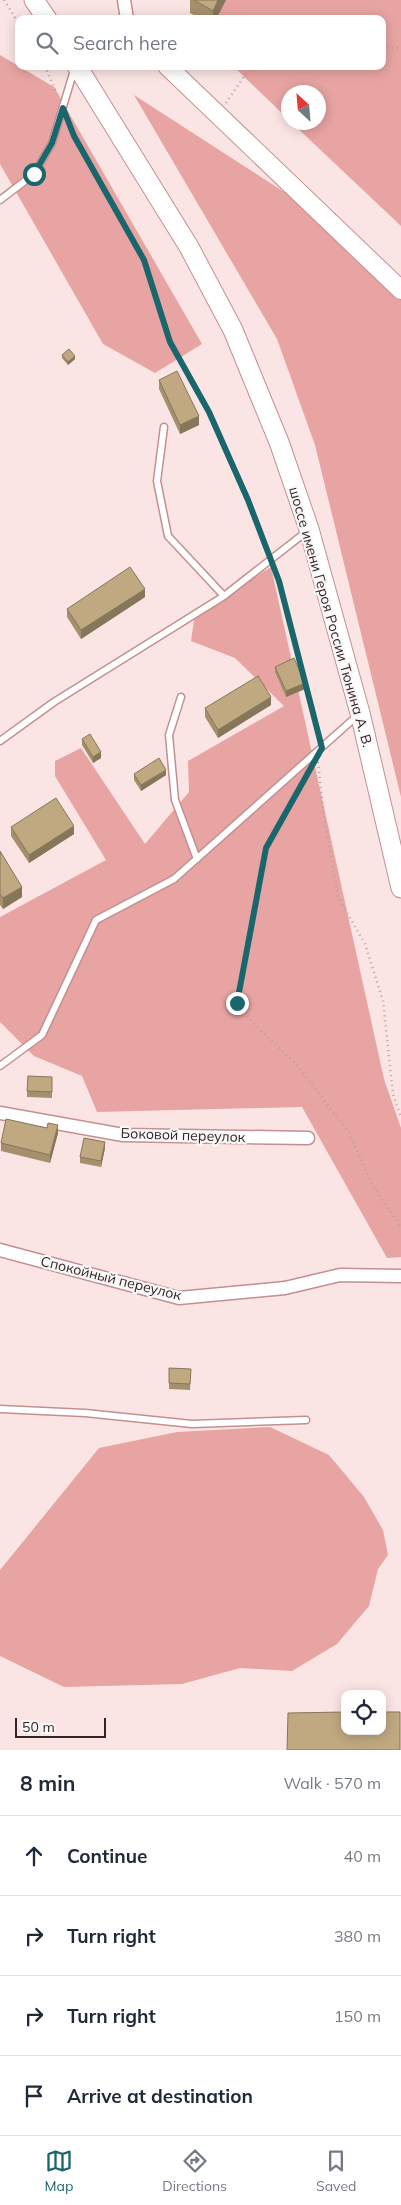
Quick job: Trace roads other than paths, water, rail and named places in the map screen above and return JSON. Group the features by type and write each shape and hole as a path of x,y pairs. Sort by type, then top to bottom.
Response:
{"main road":[{"path":"34,0 44,15"},
{"name":"шоссе имени Героя России Тюнина А. В.","path":"78,70 189,247 233,330 279,442 309,529 360,714 401,888"}],"street":[{"path":"124,0 126,15"},
{"path":"171,70 401,290"},
{"name":"Боковой переулок","path":"0,1113 123,1135 308,1138"},
{"name":"Спокойный переулок","path":"0,1250 180,1298 285,1288 340,1275 401,1276"}],"lane":[{"path":"0,200 34,174 52,143 75,70"},
{"path":"164,427 157,481 168,536 224,596"},
{"path":"0,741 54,702 224,596 309,529"},
{"path":"181,697 169,735 175,800 197,859"},
{"path":"0,1066 42,1035 96,920 174,879 360,714"},
{"path":"0,1409 85,1413 192,1424 306,1420"}]}
